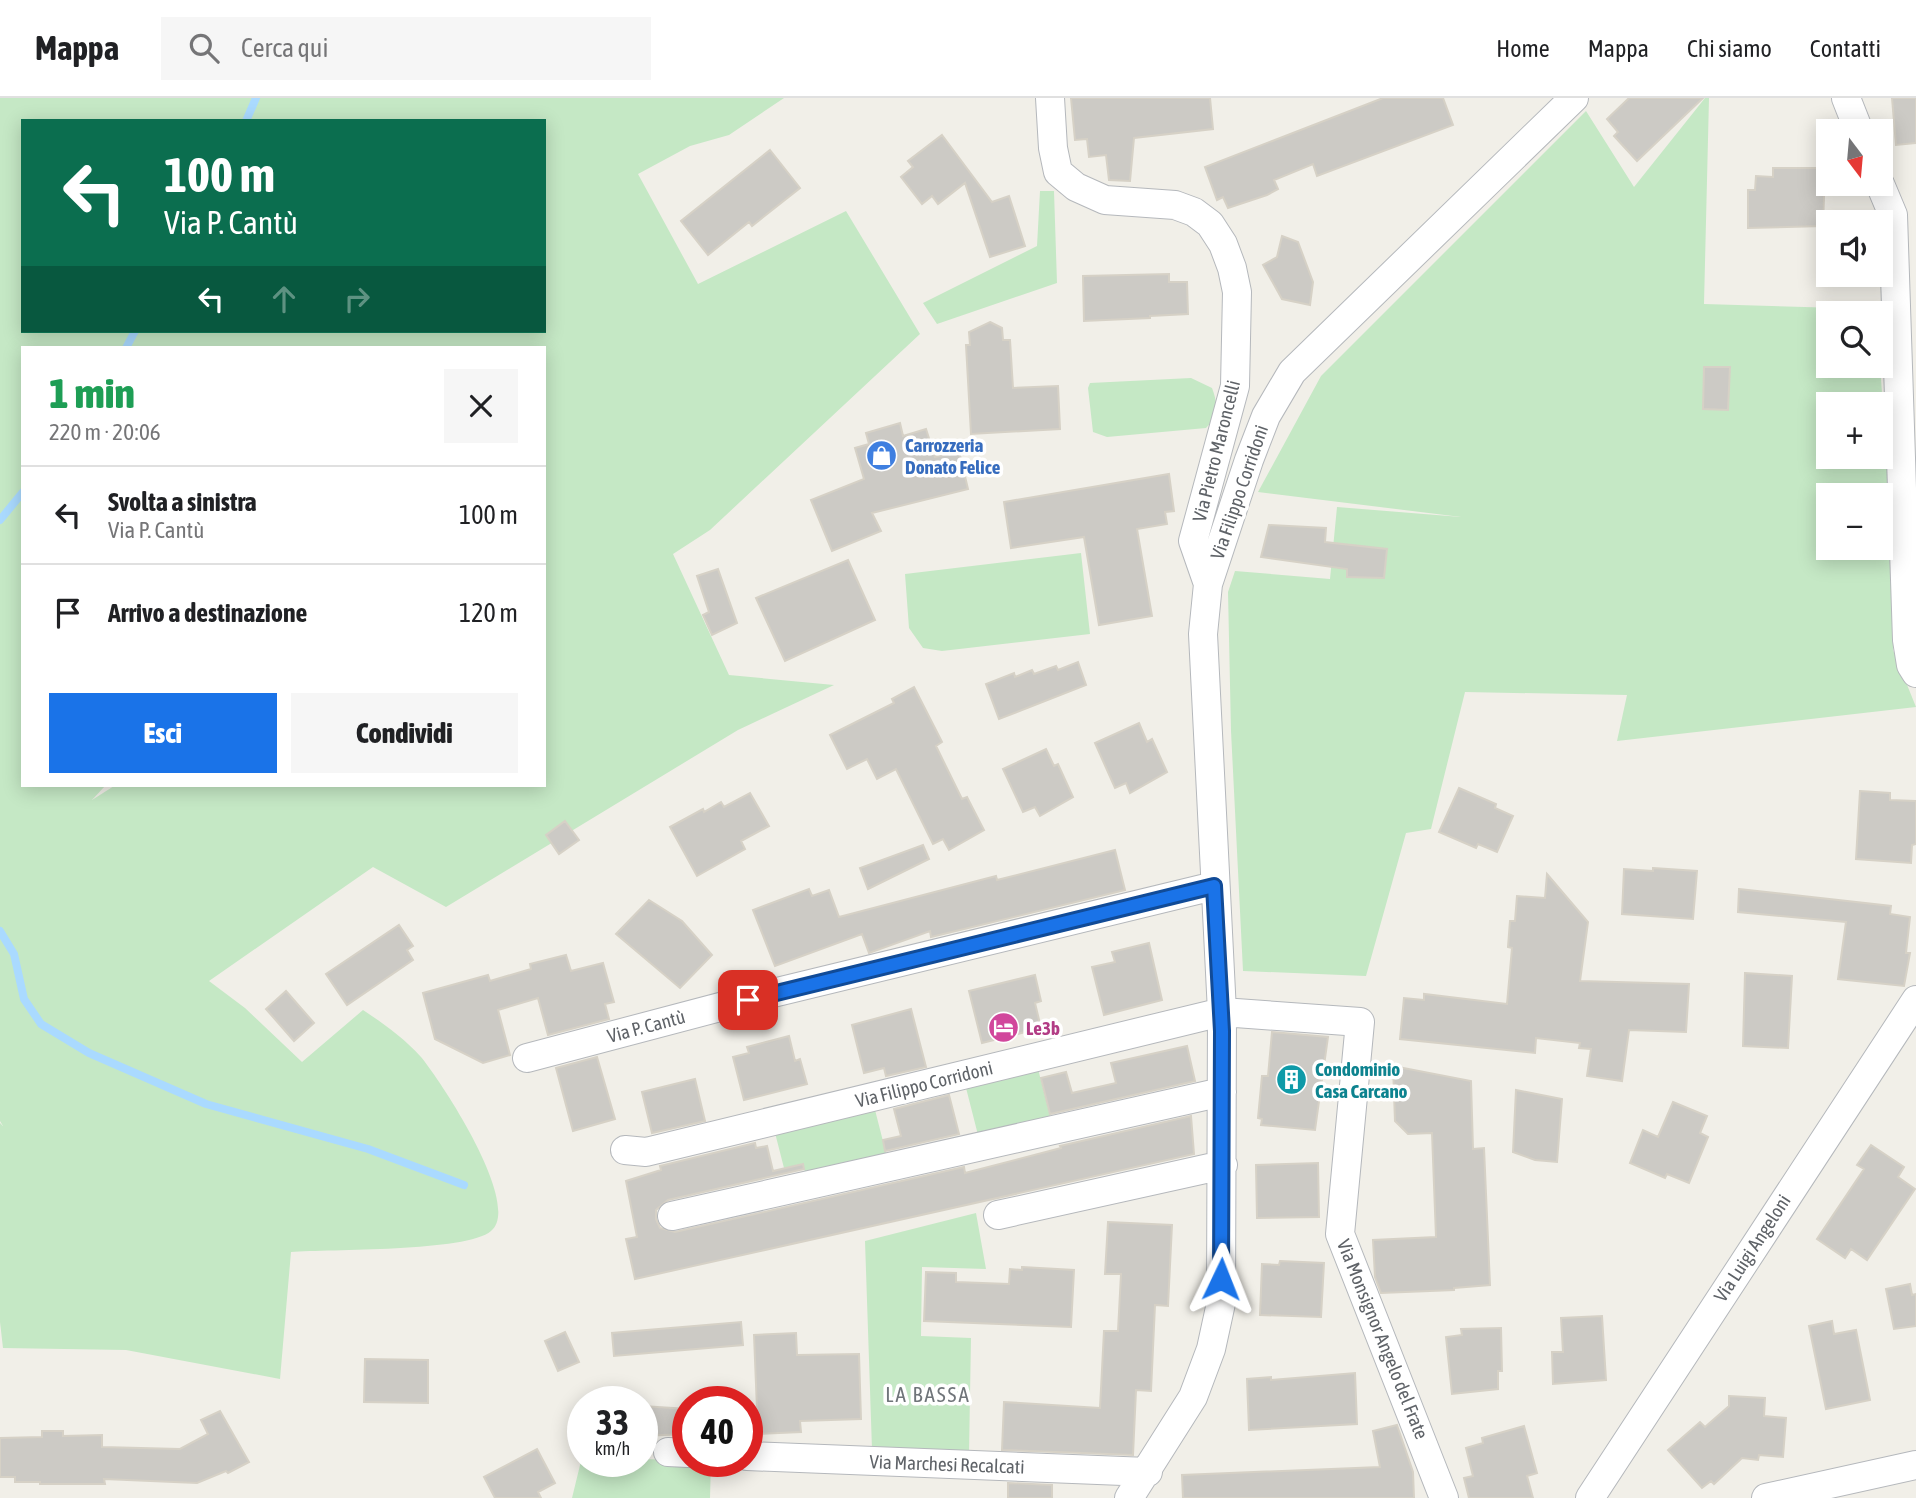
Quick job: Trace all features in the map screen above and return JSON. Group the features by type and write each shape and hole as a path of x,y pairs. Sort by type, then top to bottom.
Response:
{"street":[{"name":"Via Pietro Maroncelli","path":"1051,98 1053,148 1058,172 1076,187 1105,200 1175,205 1194,212 1210,224 1223,244 1232,268 1237,292 1235,386 1193,541 1208,584"},
{"name":"Via Filippo Corridoni","path":"1129,1498 1148,1472 1193,1397 1211,1349 1221,1303 1222,1012 1203,635 1208,584 1266,415 1292,372 1574,98"},
{"path":"1846,98 1854,119"},
{"path":"1885,196 1892,215 1907,640 1911,665 1916,673"},
{"name":"Via P. Cantù","path":"527,1058 773,993 1214,886"},
{"name":"Via Luigi Angeloni","path":"1591,1498 1916,1000"},
{"name":"Via Filippo Corridoni","path":"625,1150 646,1152 1222,1012"},
{"name":"Via Monsignor Angelo del Frate","path":"1222,1012 1360,1022 1340,1234 1444,1498"},
{"path":"672,1216 1222,1092"},
{"path":"998,1214 1223,1166"},
{"name":"Via Marchesi Recalcati","path":"763,1457 1148,1472"},
{"path":"1766,1498 1916,1465"}],"green space":[{"path":"0,98 784,98 729,135 690,146 638,174 698,284 846,211 920,334 710,530 673,554 729,675 834,685 738,730 446,907 373,867 209,981 245,1008 302,1062 363,1010 408,1044 421,1057 445,1091 488,1171 496,1196 498,1217 491,1231 477,1238 427,1246 291,1252 280,1379 126,1350 3,1348 0,1322 0,1123 3,1126 0,1121"},
{"path":"1705,98 1709,98 1704,304 1816,307 1816,378 1881,378 1882,392 1816,392 1816,469 1888,469 1889,483 1816,483 1816,560 1893,560 1893,540 1898,607 1893,650 1916,707 1617,741 1627,695 1465,692 1431,829 1406,833 1366,976 1243,971 1231,731 1228,592 1235,571 1330,579 1337,507 1461,517 1258,492 1321,376 1586,111 1634,187"},
{"path":"1040,191 1054,191 1057,283 937,324 923,303 1037,246"},
{"path":"1191,378 1212,388 1214,394 1215,414 1206,428 1107,437 1093,432 1088,388 1090,383"},
{"path":"1081,553 1090,634 942,651 923,648 909,628 905,574"},
{"path":"1036,1061 1050,1116 978,1135 964,1080"},
{"path":"873,1102 887,1157 806,1176 803,1164 784,1168 773,1125"},
{"path":"976,1213 986,1269 922,1267 921,1336 971,1338 969,1453 872,1449 865,1241"},
{"path":"658,1459 672,1460 672,1477 711,1477 710,1498 572,1498 577,1477 658,1477"}],"building":[{"path":"1071,98 1210,98 1213,129 1134,138 1130,181 1109,180 1106,155 1089,157 1087,139 1075,140"},
{"path":"1383,98 1443,98 1453,125 1317,176 1313,164 1274,180 1278,189 1267,195 1228,208 1223,197 1217,200 1205,167"},
{"path":"1629,98 1703,98 1637,161 1614,136 1618,132 1607,119"},
{"path":"1892,98 1916,98 1916,143 1896,145"},
{"path":"942,135 992,202 1009,196 1025,246 990,257 965,183 938,204 932,196 922,204 901,177 913,167 908,161"},
{"path":"770,150 800,188 752,226 749,222 708,255 681,221"},
{"path":"1773,168 1816,168 1816,196 1824,196 1824,210 1816,210 1816,226 1748,228 1748,190 1755,190 1756,176 1773,177"},
{"path":"1282,236 1298,242 1313,282 1310,305 1282,299 1263,265 1277,257"},
{"path":"1169,274 1169,282 1187,282 1188,314 1084,321 1083,276"},
{"path":"990,322 1002,328 1003,340 1010,340 1013,388 1058,386 1060,429 971,434 966,345 970,345 969,332"},
{"path":"1704,367 1730,367 1728,410 1703,409"},
{"path":"900,423 903,436 926,429 935,457 959,451 968,489 872,513 881,531 832,551 811,500 864,479 855,448 869,444 866,433"},
{"path":"1169,474 1174,511 1165,512 1167,524 1137,529 1152,616 1099,625 1084,537 1011,548 1004,502"},
{"path":"1269,525 1326,528 1325,542 1387,549 1384,578 1347,577 1347,569 1261,557"},
{"path":"848,560 875,620 785,661 756,598"},
{"path":"718,569 737,623 712,635 703,615 709,612 697,576"},
{"path":"1078,662 1086,685 999,719 986,684 1014,673 1015,677 1032,670 1034,674 1056,666 1058,670"},
{"path":"914,687 942,742 936,746 962,799 967,797 984,830 949,850 943,839 933,844 896,769 877,779 867,759 847,769 830,735 894,703 892,699"},
{"path":"1139,723 1147,742 1152,739 1167,772 1130,793 1126,783 1115,788 1095,743"},
{"path":"1046,749 1054,766 1058,764 1073,797 1040,816 1035,807 1023,812 1003,769"},
{"path":"1459,788 1496,804 1495,808 1513,816 1497,852 1478,844 1476,848 1439,832"},
{"path":"1860,791 1890,793 1890,800 1916,801 1916,844 1912,845 1911,863 1856,859"},
{"path":"750,793 769,826 741,841 745,849 697,876 670,827 703,809 704,812 721,802 724,807"},
{"path":"565,821 579,840 559,854 546,835"},
{"path":"923,845 929,859 868,889 860,868"},
{"path":"1115,850 1125,890 931,937 930,931 869,953 862,934 775,966 753,910 809,889 812,896 829,890 839,917 996,876 997,880"},
{"path":"1653,868 1697,871 1693,919 1622,914 1624,869 1653,871"},
{"path":"1547,874 1588,922 1580,981 1689,984 1686,1032 1629,1030 1622,1081 1587,1076 1591,1049 1579,1048 1580,1043 1536,1038 1535,1053 1400,1039 1404,998 1424,1000 1424,994 1507,1004 1512,948 1508,947 1510,921 1515,921 1517,896 1545,898"},
{"path":"1739,889 1891,906 1890,914 1910,917 1906,953 1910,953 1904,986 1838,979 1846,922 1738,912"},
{"path":"649,900 682,921 712,955 680,988 616,934"},
{"path":"399,925 413,946 407,950 413,960 347,1005 326,974"},
{"path":"1149,943 1162,1000 1104,1015 1092,967 1115,962 1112,952"},
{"path":"566,955 571,971 603,963 614,1002 605,1004 609,1019 548,1035 538,998 498,1010 510,1055 483,1063 435,1039 423,993 488,975 490,981 531,969 530,964"},
{"path":"1745,973 1792,976 1788,1048 1743,1046"},
{"path":"1035,975 1041,1001 1035,1003 1041,1028 982,1043 969,991"},
{"path":"286,991 314,1023 294,1041 266,1009"},
{"path":"911,1009 926,1067 886,1076 884,1068 864,1073 852,1025"},
{"name":"Condominio Casa Carcano","path":"1272,1032 1328,1037 1315,1130 1261,1125 1262,1119 1258,1118 1262,1076 1268,1076"},
{"path":"789,1036 795,1061 800,1059 807,1084 744,1100 733,1057 749,1053 747,1047"},
{"path":"1187,1046 1195,1081 1050,1114 1041,1078 1066,1072 1072,1093 1116,1083 1111,1063"},
{"path":"597,1057 615,1119 573,1131 556,1068"},
{"path":"1393,1066 1471,1081 1473,1149 1484,1148 1490,1285 1454,1290 1381,1293 1375,1277 1373,1240 1436,1237 1432,1133 1408,1134 1395,1121"},
{"path":"695,1079 705,1121 652,1133 642,1092"},
{"path":"1516,1090 1562,1099 1557,1162 1535,1160 1513,1152"},
{"path":"949,1095 959,1134 885,1151 883,1140 901,1136 894,1109"},
{"path":"1673,1102 1707,1116 1700,1133 1708,1137 1689,1183 1667,1174 1665,1178 1630,1163 1643,1130 1658,1137"},
{"path":"1191,1116 1194,1154 635,1279 626,1239 637,1237 626,1181 661,1170 660,1166 755,1143 756,1148 767,1146 773,1171 803,1164 804,1169 668,1200 656,1210 656,1219 660,1228 675,1232 964,1167 965,1173 1061,1148 1060,1146"},
{"path":"1871,1145 1904,1167 1898,1177 1915,1189 1867,1260 1851,1249 1845,1258 1817,1239 1864,1169 1857,1165"},
{"path":"1318,1163 1319,1217 1257,1218 1256,1165"},
{"path":"1108,1222 1172,1225 1168,1306 1155,1305 1151,1391 1136,1390 1133,1455 1002,1450 1004,1402 1100,1408 1104,1331 1118,1331 1121,1274 1105,1274"},
{"path":"1280,1261 1324,1263 1321,1317 1260,1315 1262,1264 1279,1265"},
{"path":"1022,1267 1074,1270 1071,1327 924,1321 926,1272 956,1273 956,1282 1009,1284 1010,1269 1022,1270"},
{"path":"1910,1284 1912,1295 1916,1294 1916,1326 1894,1329 1886,1289"},
{"path":"1602,1316 1606,1380 1553,1384 1552,1352 1563,1352 1561,1318"},
{"path":"1832,1321 1834,1334 1856,1330 1870,1400 1826,1409 1809,1326"},
{"path":"741,1322 743,1345 614,1356 612,1333"},
{"path":"1501,1328 1502,1371 1498,1371 1498,1389 1452,1394 1446,1337 1462,1335 1461,1329"},
{"path":"565,1332 579,1362 558,1371 545,1341"},
{"path":"796,1333 797,1355 859,1354 861,1419 800,1421 801,1432 763,1434 763,1386 756,1386 754,1335"},
{"path":"365,1359 428,1360 428,1403 364,1402"},
{"path":"1355,1373 1357,1424 1249,1430 1247,1379 1271,1377 1271,1380"},
{"path":"1729,1396 1765,1398 1764,1416 1786,1418 1783,1457 1759,1455 1758,1460 1742,1458 1714,1484 1711,1481 1702,1488 1668,1450 1700,1422 1705,1427 1729,1406"},
{"path":"658,1407 672,1408 672,1435 658,1435"},
{"path":"220,1411 249,1462 228,1473 226,1471 197,1483 104,1479 105,1484 40,1484 15,1482 15,1477 0,1477 0,1438 42,1437 42,1431 63,1431 63,1436 102,1435 102,1447 180,1449 208,1434 201,1420"},
{"path":"1397,1425 1413,1472 1414,1498 1183,1498 1182,1475 1380,1467 1373,1431"},
{"path":"1524,1426 1537,1473 1527,1476 1533,1498 1469,1498 1464,1478 1473,1476 1466,1448 1483,1443 1482,1438"},
{"path":"537,1449 555,1483 538,1492 541,1498 495,1498 484,1477"},
{"path":"1008,1483 1052,1485 1052,1498 1008,1498"}],"waterway":[{"path":"247,119 256,98"},
{"path":"127,346 134,333"},
{"path":"0,520 21,494"},
{"path":"0,931 14,954 24,999 41,1024 89,1053 206,1104 368,1149 464,1185"}],"place":[{"name":"Carrozzeria Donato Felice","path":"882,456"},
{"name":"Le3b","path":"1003,1028"},
{"name":"Condominio Casa Carcano","path":"1292,1080"}],"district":[{"name":"LA BASSA","path":"928,1394"}],"route":[{"path":"748,1000 1214,886 1222,1012 1221,1279"}]}
